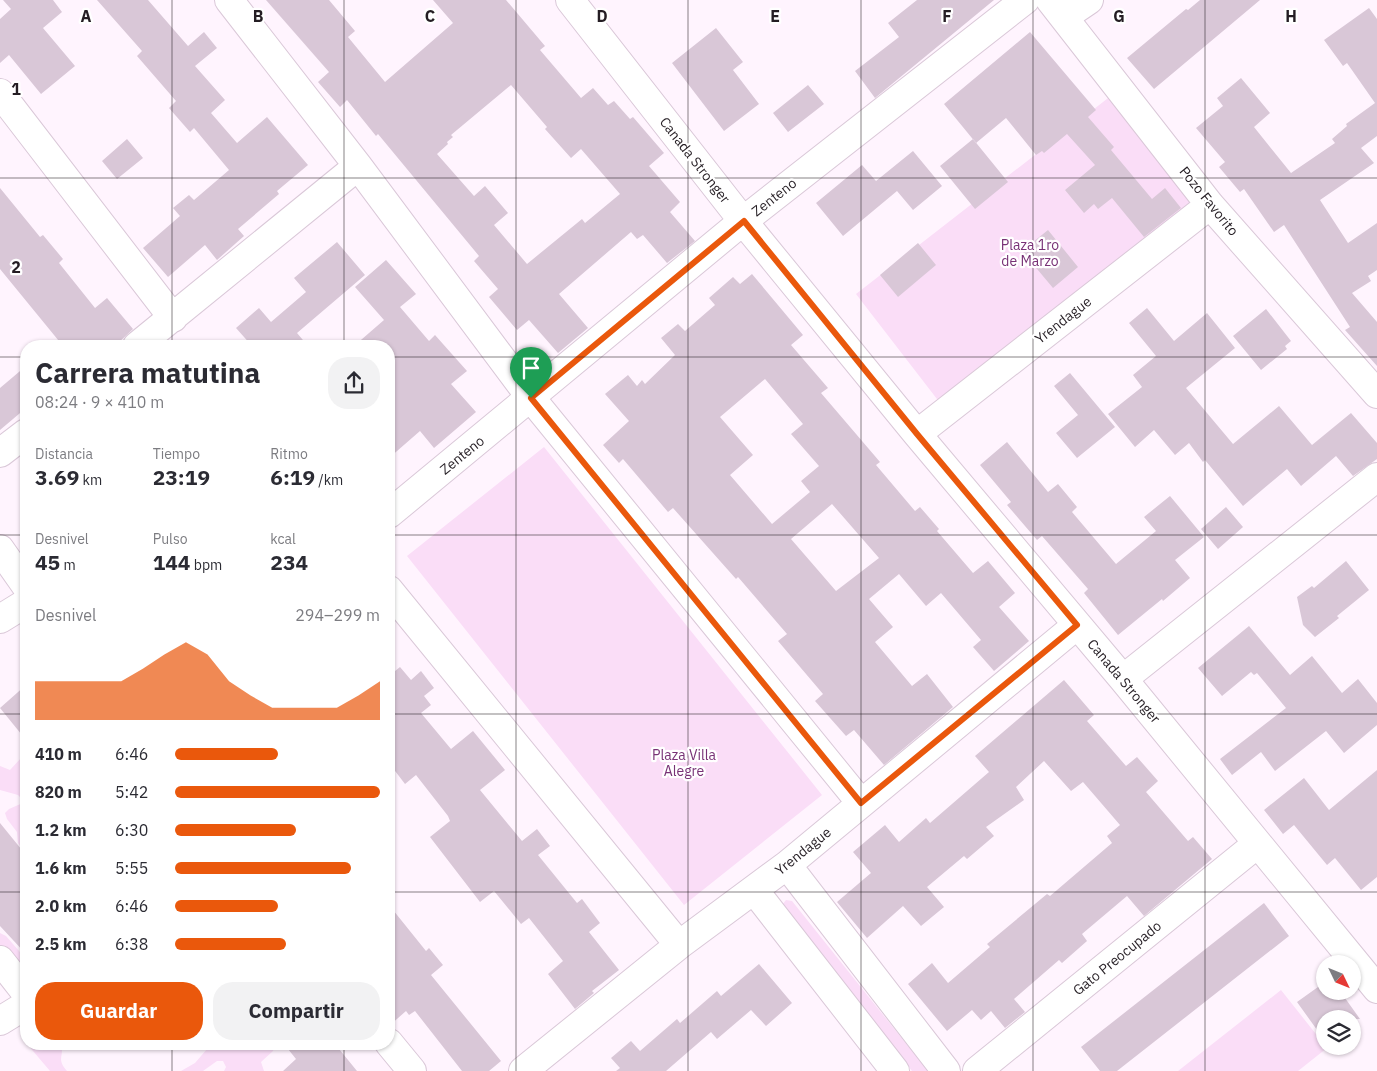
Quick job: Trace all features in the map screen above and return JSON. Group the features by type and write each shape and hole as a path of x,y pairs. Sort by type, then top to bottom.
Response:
{"street":[{"path":"229,0 358,166 531,398 861,803"},
{"name":"Canada Stronger","path":"570,0 744,221 917,434 1123,679 1377,989"},
{"name":"Zenteno","path":"395,509 744,221 1025,0"},
{"path":"1057,8 1089,0"},
{"name":"Pozo Favorito","path":"1057,8 1210,205 1377,394"},
{"path":"0,93 173,318"},
{"path":"145,340 358,166"},
{"name":"Yrendague","path":"917,434 1210,205"},
{"path":"0,453 20,438"},
{"path":"1123,679 1377,477"},
{"path":"0,549 20,577"},
{"path":"395,597 679,945"},
{"path":"0,619 20,607"},
{"name":"Yrendague","path":"522,1071 679,945 787,865 1077,625"},
{"name":"Gato Preocupado","path":"977,1071 1258,844"},
{"path":"787,865 946,1071"},
{"path":"754,890 895,1071"},
{"path":"0,960 20,985"},
{"path":"0,1021 20,1009"},
{"path":"395,1050 412,1071"}],"green space":[{"name":"Plaza 1ro de Marzo","path":"1112,95 1204,212 947,412 856,294"},
{"name":"Plaza Villa Alegre","path":"544,447 822,795 684,905 407,556"},
{"path":"20,759 20,797 0,790 0,766 10,770"},
{"path":"20,804 20,846 17,832 7,819 5,813"},
{"path":"786,900 792,901 928,1071 912,1071 782,909 782,905"},
{"path":"0,933 6,936 20,952 20,977 0,965"},
{"path":"1281,990 1316,1034 1316,1055 1318,1055 1298,1071 1178,1071"},
{"path":"32,1050 62,1050 61,1060 67,1071 50,1071"},
{"path":"206,1050 273,1050 261,1062 264,1071 224,1071 226,1067 223,1061 217,1061 203,1071 181,1071 195,1063"}],"building":[{"path":"3,0 53,0 62,12 43,28 75,66 41,94 9,55 0,63 0,19 11,9"},
{"path":"97,0 148,0 188,46 204,32 217,48 195,66 225,100 211,113 237,143 267,117 308,165 277,191 279,194 238,229 244,236 217,260 205,245 168,277 143,248 180,216 173,208 189,195 194,200 229,170 194,128 190,132 169,108 176,101 137,56 142,51"},
{"path":"266,0 329,0 355,31 348,37 385,82 453,23 433,0 506,0 545,46 540,50 581,98 593,88 608,105 614,101 630,119 633,117 664,153 649,166 680,202 670,212 695,241 667,263 643,235 637,239 631,232 559,294 588,328 558,353 529,320 517,330 489,297 498,289 474,261 479,256 378,134 376,136 347,100 340,107 318,82 329,72","holes":["511,85 547,127 545,129 571,158 581,149 620,194 585,223 582,219 527,264 494,225 508,213 485,186 474,196 437,154 448,144 447,142 453,137 451,135"]},
{"path":"917,0 994,0 875,98 855,71 899,37 888,23"},
{"path":"1200,0 1260,0 1154,89 1127,58 1186,9 1188,10"},
{"path":"1369,8 1377,19 1377,136 1361,148 1374,163 1320,200 1348,243 1377,223 1377,270 1368,276 1371,281 1352,293 1377,322 1377,366 1345,330 1350,327 1284,225 1274,232 1244,189 1240,192 1219,167 1225,162 1196,128 1223,106 1217,98 1241,78 1270,113 1254,127 1291,173 1335,143 1332,139 1347,126 1346,124 1375,103 1347,63 1343,66 1324,40"},
{"path":"716,28 743,62 733,70 759,104 724,131 672,63"},
{"path":"1030,32 1096,110 1088,117 1114,147 1111,150 1152,199 1165,188 1181,208 1144,237 1112,198 1098,209 1094,204 1084,213 1065,190 1095,165 1067,134 1044,153 1042,151 1036,155 1006,118 976,143 944,104"},
{"path":"808,85 824,104 788,132 773,113"},
{"path":"127,139 143,158 117,179 102,161"},
{"path":"973,139 1008,182 975,209 940,166"},
{"path":"913,151 942,186 913,210 897,191 843,236 816,203 862,165 876,181"},
{"path":"0,188 40,237 43,235 63,259 59,263 95,308 107,298 133,329 121,340 58,340 0,269"},
{"path":"1048,230 1078,267 1053,288 1022,251"},
{"path":"337,242 365,275 297,333 303,340 247,340 236,328 259,308 271,322 306,292 294,278"},
{"path":"918,243 936,265 898,297 880,275"},
{"path":"386,260 416,294 400,307 429,341 435,335 467,371 451,384 476,412 434,448 420,431 395,453 395,340 361,340 384,320 355,287"},
{"path":"752,274 803,335 791,345 828,388 821,393 880,462 876,465 915,511 920,507 939,529 937,531 973,573 988,561 1015,593 999,607 1029,641 994,671 973,647 981,640 941,593 926,606 899,574 869,599 893,627 875,642 912,686 927,674 953,707 884,765 854,730 846,736 815,701 823,694 778,641 787,634 738,577 736,579 673,508 668,512 623,459 619,463 603,445 629,421 605,394 628,375 637,386 642,380 645,384 675,355 661,338 678,324 685,331 715,305 709,298 733,277 740,284","holes":["765,379 803,424 791,434 819,466 801,481 810,492 772,524 730,475 753,455 720,417","832,504 879,558 836,591 791,539"]},
{"path":"1147,308 1174,341 1207,313 1235,348 1186,388 1233,444 1279,406 1312,445 1351,413 1377,443 1377,459 1353,476 1336,456 1301,486 1287,469 1243,506 1205,460 1203,462 1189,443 1175,455 1154,430 1135,447 1108,414 1142,387 1133,375 1156,356 1129,323"},
{"path":"1266,309 1291,341 1285,346 1287,349 1261,370 1233,336"},
{"path":"20,371 20,413 0,430 0,388"},
{"path":"1070,373 1115,427 1077,458 1056,433 1078,415 1054,386"},
{"path":"1007,442 1048,492 1058,484 1077,507 1072,512 1116,564 1156,531 1144,517 1170,496 1204,537 1175,560 1190,578 1118,635 1084,593 1088,589 1042,536 1037,540 1007,505 1011,502 980,465"},
{"path":"1226,507 1243,527 1218,549 1201,529"},
{"path":"1346,561 1369,590 1315,637 1303,625 1297,597 1312,586 1314,588"},
{"path":"1249,626 1290,675 1312,656 1342,693 1358,679 1377,703 1377,725 1344,753 1326,731 1275,771 1261,752 1232,775 1220,759 1286,708 1257,673 1254,675 1251,672 1222,696 1198,668"},
{"path":"400,667 411,680 421,671 434,688 424,696 431,705 421,713 451,749 473,731 505,770 480,790 522,841 537,829 550,846 538,855 577,903 582,899 600,923 589,932 619,970 592,991 594,993 575,1009 548,974 563,961 529,918 521,924 494,891 480,902 430,837 450,821 416,775 405,784 395,771 395,671"},
{"path":"1064,680 1094,715 1087,721 1126,766 1137,757 1158,781 1146,792 1188,841 1193,837 1212,859 1144,916 1127,896 1082,934 1087,941 1062,963 1059,960 1014,999 1025,1012 1005,1028 991,1011 981,1020 972,1010 947,1031 908,984 932,963 948,983 990,947 987,944 1047,894 1050,896 1112,843 1107,836 1120,825 1083,782 1071,791 1044,761 1016,787 1024,800 986,827 994,836 967,859 964,856 927,887 944,907 921,926 903,906 867,938 837,902 871,873 853,852 885,825 899,842 926,818 930,823 989,772 975,756"},
{"path":"20,690 20,733 0,708"},
{"path":"1377,770 1377,877 1361,890 1335,858 1327,865 1294,825 1283,834 1264,810 1304,778 1329,810"},
{"path":"0,823 20,848 20,948 0,926"},
{"path":"1264,903 1289,936 1117,1071 1100,1071 1081,1047"},
{"path":"395,912 426,951 429,948 443,965 431,975 501,1061 489,1071 462,1071 415,1011 409,1015 406,1011 395,1021"},
{"path":"759,964 792,1003 766,1026 751,1010 717,1039 711,1032 666,1071 616,1071 620,1068 611,1058 631,1041 640,1051 677,1019 680,1023 717,991 721,996"},
{"path":"1316,988 1316,1000 1346,1000 1354,1010 1316,1010 1316,1028 1297,1002"},
{"path":"289,1050 340,1050 357,1071 283,1071 296,1059"}],"route":[{"path":"744,221 917,434 1077,625 861,803 531,398 744,221"}]}
